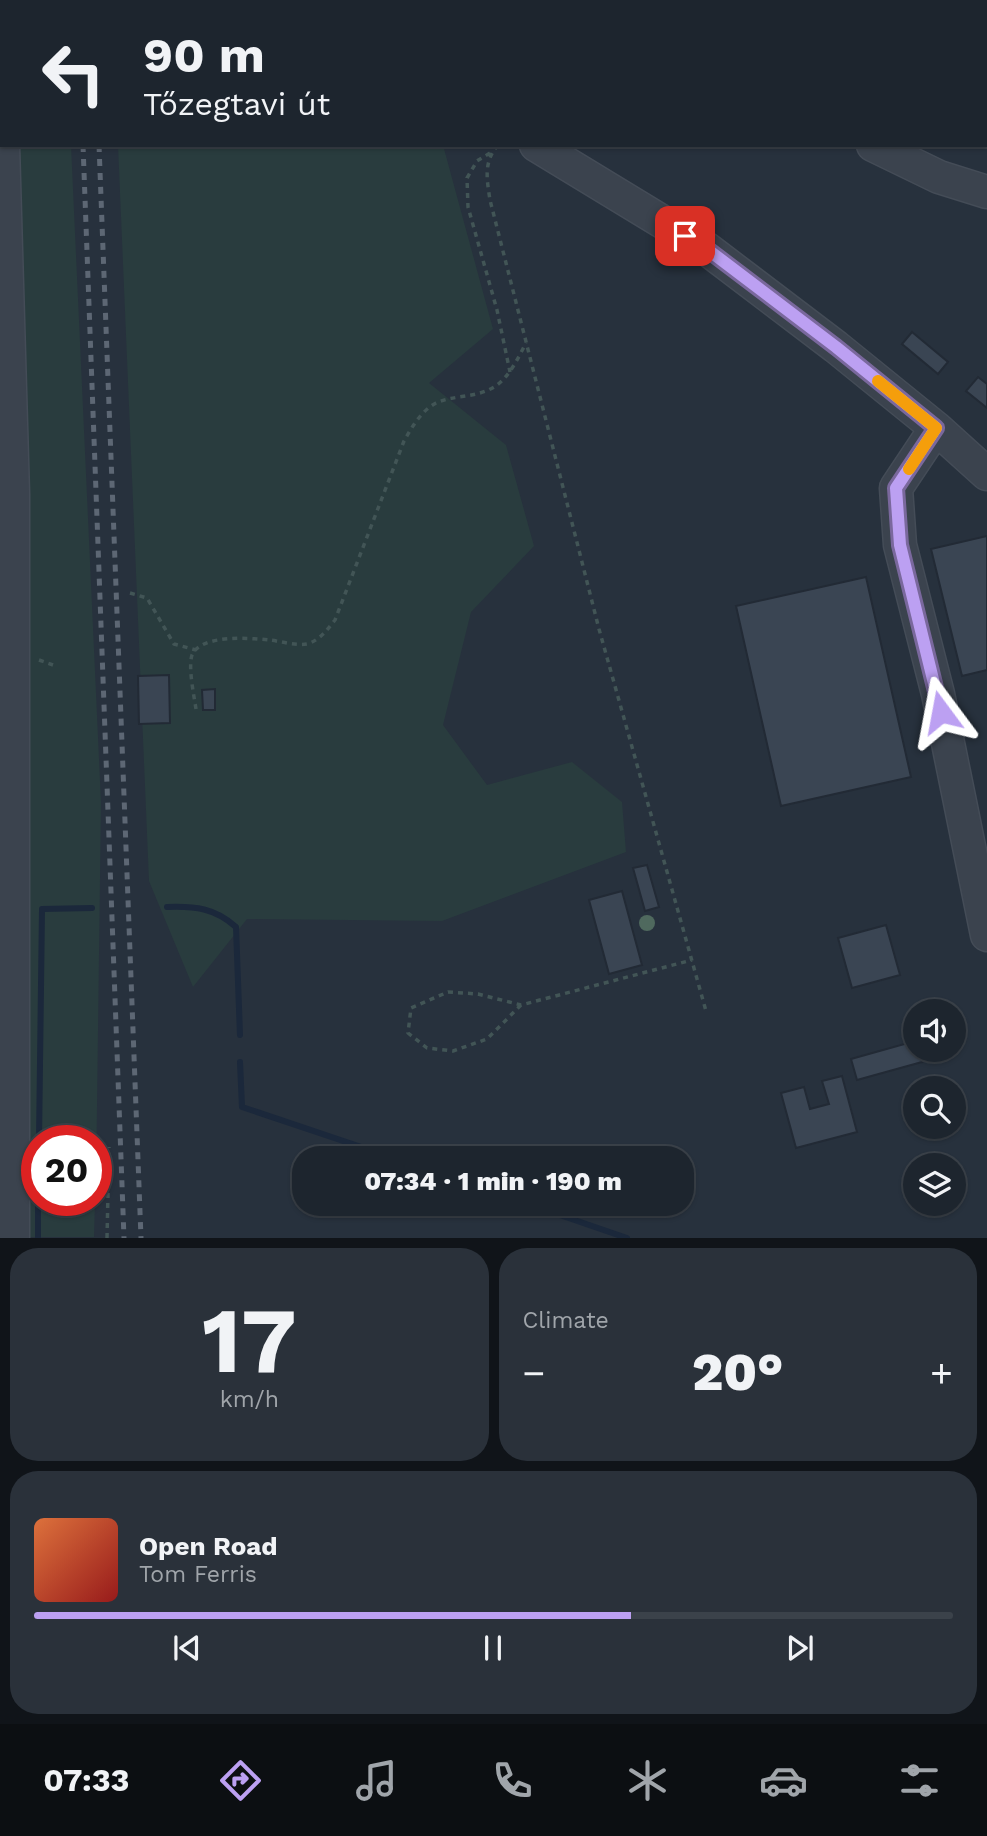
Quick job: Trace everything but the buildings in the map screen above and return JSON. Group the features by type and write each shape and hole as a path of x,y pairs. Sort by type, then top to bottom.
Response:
{"street":[{"path":"4,147 13,494 13,1237"},
{"path":"539,147 707,249 836,347 936,428 987,474"},
{"path":"877,147 939,177 987,192"},
{"path":"936,428 896,488 900,545 938,694 987,935"}],"path":[{"path":"496,147 477,160 467,178 468,207 497,310 510,372"},
{"path":"492,152 486,170 491,200 526,343 599,629 706,1011"},
{"path":"196,709 192,655 201,644 222,639 266,639 304,644 320,638 335,620 404,441 416,419 436,403 474,395 494,387 510,372 526,343"},
{"path":"130,593 147,598 174,644 196,650"},
{"path":"522,1005 487,1039 453,1051 427,1048 408,1033 411,1008 449,992 478,994 522,1005 692,960"},
{"path":"107,1216 107,1237"}],"shaded area":[{"path":"17,147 71,147 101,803 97,1125 22,1125"},
{"path":"118,147 444,147 493,329 429,383 506,445 534,546 471,612 443,725 487,785 572,762 622,802 626,852 442,921 247,919 193,987 149,881"},
{"path":"23,1216 95,1216 94,1237 23,1237"}],"waterway":[{"path":"167,907 204,909 236,927 240,1035"},
{"path":"39,1125 42,909 92,908"},
{"path":"240,1062 242,1107 358,1146"},
{"path":"38,1216 38,1238"},
{"path":"563,1216 627,1238"}],"railway":[{"path":"83,147 124,1238"},
{"path":"99,147 141,1238"}],"slow traffic":[{"path":"878,381 936,428 909,469"}],"route":[{"path":"685,236 707,249 836,347 936,428 896,488 900,545 941,712"}]}
